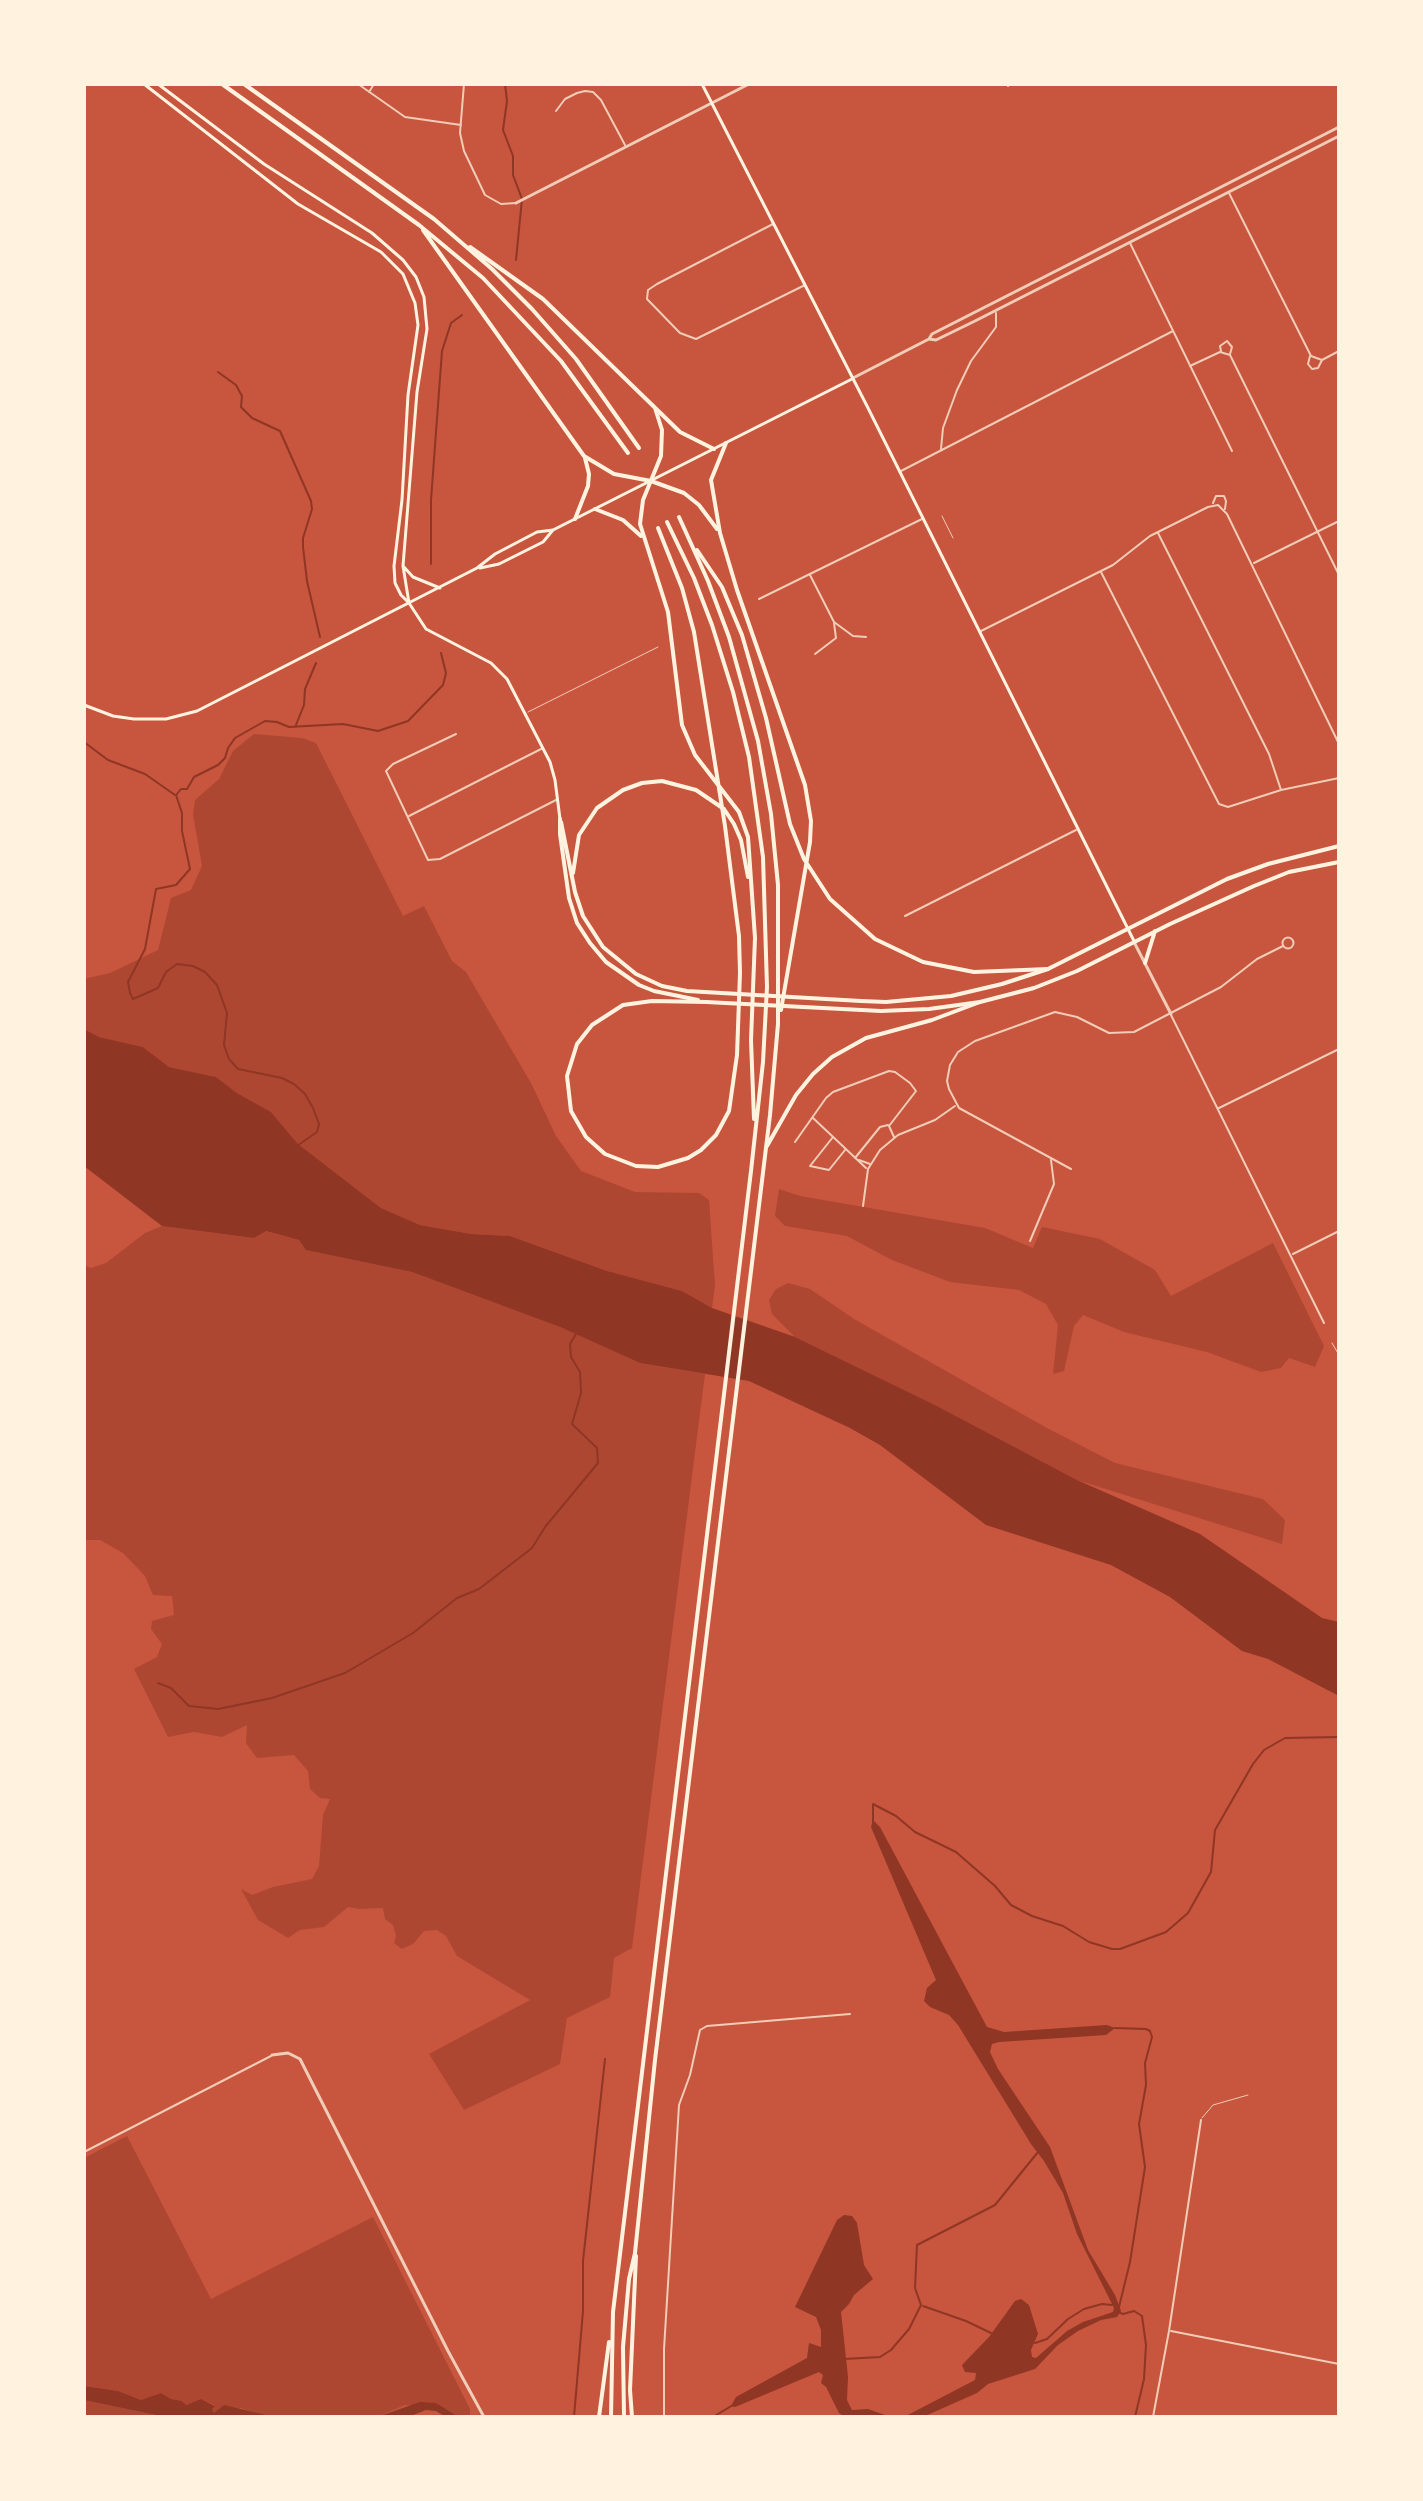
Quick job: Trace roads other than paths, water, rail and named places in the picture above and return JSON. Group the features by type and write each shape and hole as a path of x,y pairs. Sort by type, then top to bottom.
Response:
{"highway":[{"path":"222,84 419,225 483,278 545,341 628,453"},
{"path":"244,84 543,299 685,435 714,449"},
{"path":"419,225 584,456 589,474 588,486 575,519"},
{"path":"449,232 512,289 552,331 595,384 639,448"},
{"path":"655,408 662,438 661,456 640,511 643,538 668,612 680,715 689,745 734,804 748,837 755,965 751,1040 755,1132"},
{"path":"624,2417 629,2279 635,2253 655,2060 766,1148 778,1024 810,842 805,785 720,533 711,480 726,443"},
{"path":"584,456 614,474 651,481 691,498 720,533"},
{"path":"595,509 623,520 643,538"},
{"path":"679,517 719,609 740,670 766,782 778,885 778,1024"},
{"path":"599,2417 751,1171 766,1018 768,946 758,812 746,744 730,681 700,594 667,522"},
{"path":"658,528 689,608 727,841 739,936 740,973 737,1055 729,1111 716,1135 688,1158 658,1167 623,1163 605,1154 586,1137 571,1111 567,1076 577,1044 592,1025 623,1005 652,1001 707,1002 818,1008 904,1011 980,1002"},
{"path":"690,541 722,587 742,635 759,688 796,841 817,882 859,928 906,956 974,972 1048,969"},
{"path":"573,873 576,845 584,825 597,808 614,795 642,783 662,781 681,784 704,793 724,809 734,824 745,855 753,911"},
{"path":"560,819 569,898 577,923 597,953 616,971 639,985 679,998 707,1002"},
{"path":"560,819 583,916 614,959 651,982 687,991 886,1002 951,996 1048,969 1241,874 1339,846"},
{"path":"766,1148 796,1095 813,1074 832,1057 866,1038 1050,982 1254,886 1289,872 1339,862"},
{"path":"1145,963 1155,931"},
{"path":"632,2417 630,2390 637,2268 635,2253"},
{"path":"611,2417 613,2312"}],"main road":[{"path":"144,84 298,204 381,252 403,274 415,303 418,325 408,395 402,500 393,575 401,595 426,629 498,668 510,684 544,748 553,772 560,819"},
{"path":"158,84 264,164 372,233 403,260 416,277 424,297 427,329 417,392 403,566 409,603"},
{"path":"702,84 853,378 1134,942"},
{"path":"84,705 113,716 134,719 166,719 197,711 440,588 537,532 553,530 853,378"},
{"path":"477,568 499,564 543,542 553,530"},
{"path":"403,566 413,577 440,588"}],"street":[{"path":"358,84 405,117 461,125"},
{"path":"369,92 374,84"},
{"path":"464,84 462,144 483,191 496,203 507,205 749,84"},
{"path":"556,111 565,99 577,93 593,92 601,100 625,146"},
{"path":"853,378 929,339 932,334 971,313 1339,127"},
{"path":"929,339 936,340 975,321 1339,136"},
{"path":"1284,154 1288,162"},
{"path":"1266,164 1269,171"},
{"path":"1229,192 1310,355 1322,360 1339,351"},
{"path":"774,224 648,290 646,296 649,302 680,333 691,339 699,339 805,285"},
{"path":"1130,233 1173,331 1232,451"},
{"path":"1110,243 1113,250"},
{"path":"941,450 943,428 957,390 971,361 996,327 992,303"},
{"path":"971,313 975,321"},
{"path":"900,472 1173,331"},
{"path":"1221,351 1220,346 1227,341 1232,347 1230,355"},
{"path":"1190,366 1221,351 1230,355 1339,575"},
{"path":"1310,355 1308,364 1312,369 1318,368 1322,360"},
{"path":"1213,505 1215,498 1221,495 1226,501 1224,510"},
{"path":"980,632 1119,562 1158,532 1218,505 1224,510 1252,564 1339,744"},
{"path":"759,599 923,518"},
{"path":"1252,564 1339,521"},
{"path":"1158,532 1269,754 1281,790"},
{"path":"1101,571 1215,799 1223,806 1339,778"},
{"path":"809,574 834,622 836,638 815,654"},
{"path":"834,622 853,636 866,637"},
{"path":"456,734 387,769 425,856 433,861 558,799"},
{"path":"408,817 544,748"},
{"path":"905,916 1076,830"},
{"path":"1134,942 1324,1323"},
{"path":"1071,1169 956,1105 949,1089 949,1070 958,1052 975,1041 1055,1012 1077,1017 1103,1031 1123,1034 1139,1030 1229,983 1257,959 1283,946"},
{"path":"1218,1109 1339,1049"},
{"path":"795,1142 833,1092 889,1071 910,1083 916,1091 890,1127"},
{"path":"863,1206 868,1169 880,1150 896,1136 935,1120 956,1105"},
{"path":"812,1118 868,1169"},
{"path":"856,1159 883,1125 890,1127 896,1136"},
{"path":"833,1137 810,1166 829,1170 845,1150"},
{"path":"856,1159 870,1164"},
{"path":"1030,1241 1054,1184 1051,1159"},
{"path":"1292,1254 1339,1231"},
{"path":"664,2417 664,2349 679,2105 690,2075 700,2030 707,2026 850,2014"},
{"path":"84,2152 272,2055 288,2053 297,2056 484,2417"},
{"path":"1153,2417 1201,2120"},
{"path":"1169,2331 1339,2364"}],"lane":[{"path":"942,516 953,538"},
{"path":"525,714 658,647"},
{"path":"1332,1343 1339,1355"},
{"path":"1201,2120 1213,2105 1248,2095"}],"waterway":[{"path":"505,84 507,101 503,130 513,156 513,175 522,199 516,260"},
{"path":"431,564 431,500 442,351 451,323 462,315"},
{"path":"218,372 236,385 242,396 241,407 252,418 280,431 311,501 303,547 320,637"},
{"path":"177,794 181,789 187,789 194,777 218,765 235,738 265,721 289,727 343,724 378,731 408,721 443,685 446,673 441,653"},
{"path":"296,725 304,705 305,689 316,663"},
{"path":"84,742 108,760 145,774 175,795"},
{"path":"176,795 182,813 182,831 190,869 176,885 156,889 145,949 128,982 130,993 133,999 158,988 166,972 177,964 193,966 205,972 217,985 227,1013 224,1045 229,1059 238,1069 282,1078 294,1084 305,1094 313,1108 319,1124 317,1132 297,1146"},
{"path":"158,1683 171,1688 189,1706 218,1709 272,1698 345,1673 413,1633 457,1598 479,1589 532,1548 545,1527 598,1463 597,1448 572,1424 581,1393 580,1372 571,1357 570,1344 576,1334"},
{"path":"873,1822 873,1804 896,1816 915,1832 956,1852 995,1886 1011,1905 1063,1926 1089,1942 1120,1949 1166,1932 1188,1913 1211,1872 1215,1830 1264,1750 1285,1738 1339,1737"},
{"path":"1115,2028 1146,2029 1152,2037 1145,2063 1146,2085 1139,2124 1145,2167 1130,2262 1119,2307"},
{"path":"574,2417 583,2311 583,2261 605,2059"},
{"path":"844,2359 880,2357 891,2350 909,2329 921,2305 915,2288 917,2245 995,2205 1038,2152"},
{"path":"1035,2343 1047,2339 1084,2309 1102,2304 1112,2305"},
{"path":"923,2306 991,2333"},
{"path":"1118,2312 1134,2311 1142,2316 1146,2345 1144,2379 1135,2417"},
{"path":"713,2417 733,2405"}]}
